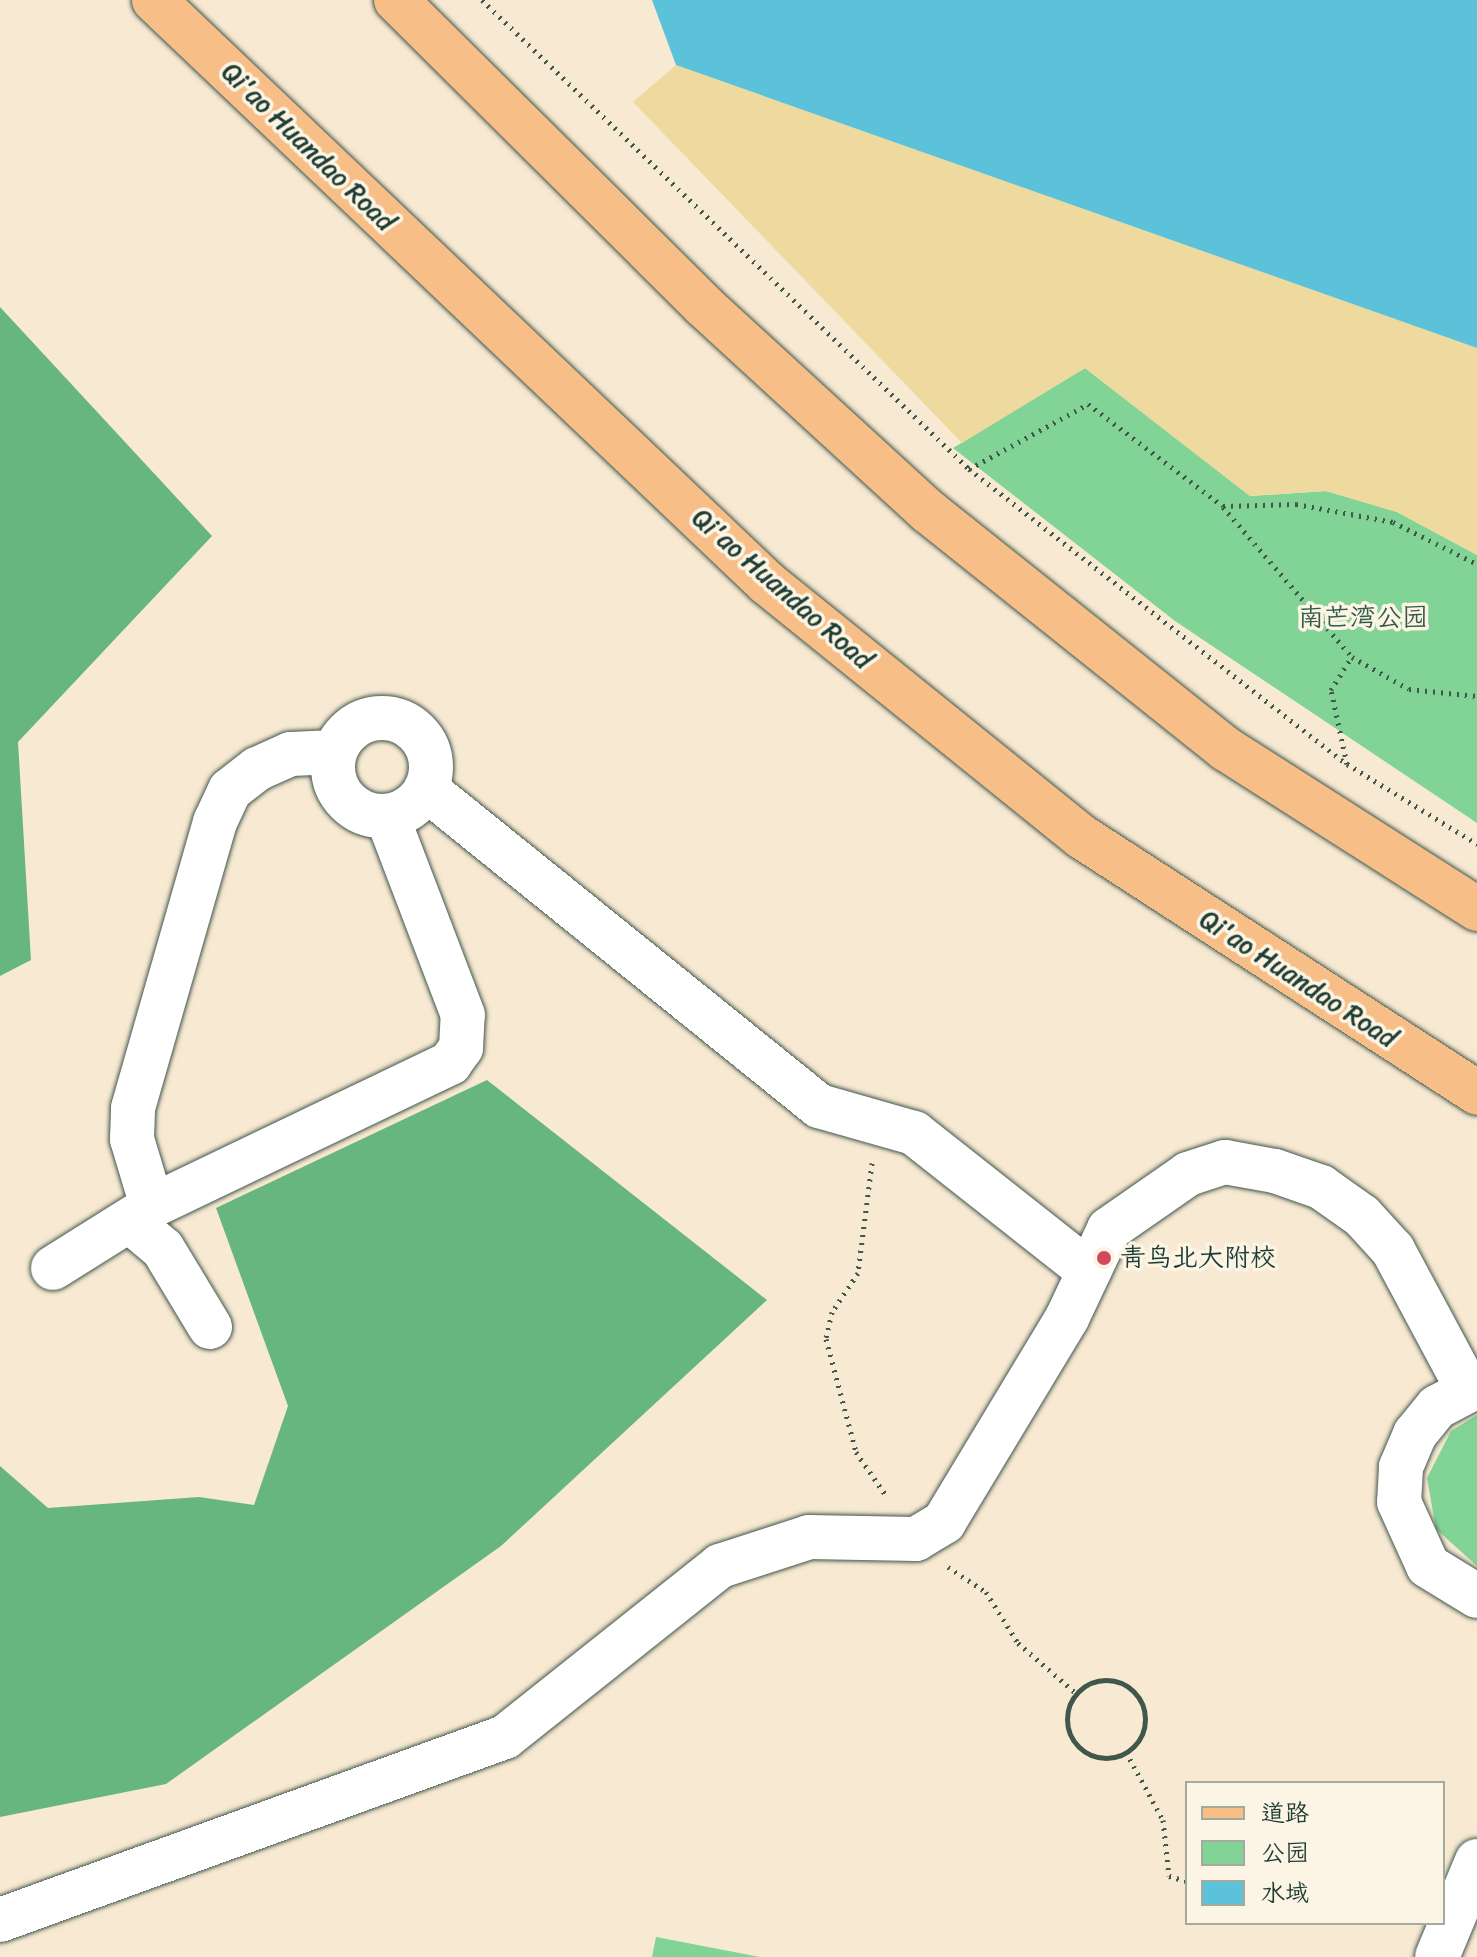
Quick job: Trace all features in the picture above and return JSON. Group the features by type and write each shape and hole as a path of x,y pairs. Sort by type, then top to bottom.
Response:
{"main road":[{"name":"Qi'ao Huandao Road","path":"154,0 767,583 1082,837 1477,1093"},
{"path":"396,0 704,306 929,512 1226,749 1477,909"}],"lane":[{"path":"400,721 425,742 426,789 403,812 387,816 344,797 335,752 355,726 400,721"},
{"path":"210,1327 142,1215 132,1139 133,1108 215,822 230,790 257,769 291,754 335,752"},
{"path":"426,789 819,1106 886,1129 914,1133 954,1159 1089,1271"},
{"path":"53,1268 142,1215 450,1063 461,1048 463,1015 387,816"},
{"path":"0,1920 505,1737 720,1566 809,1537 916,1539 961,1501 1089,1271 1109,1229 1188,1174 1225,1162 1275,1171 1321,1187 1393,1250 1472,1387 1437,1407 1415,1434 1401,1467 1399,1502 1428,1566 1477,1596"},
{"path":"1437,1957 1477,1861"}],"path":[{"path":"482,0 969,469 1347,764 1477,844"},
{"path":"969,469 1088,404 1223,506 1352,657 1409,689 1477,696"},
{"path":"1223,506 1296,504 1393,522 1477,564"},
{"path":"1347,764 1331,690 1352,657"},
{"path":"886,1129 872,1159 858,1273 832,1312 826,1339 856,1452 916,1539 986,1592 1018,1643 1076,1693"},
{"path":"1098,1680 1134,1691 1144,1727 1126,1752 1095,1757 1074,1742 1066,1717 1076,1693 1098,1680"},
{"path":"1126,1752 1163,1820 1169,1876 1185,1880"}],"green space":[{"path":"0,307 212,536 18,742 31,960 0,976"},
{"name":"南芒湾公园","path":"1085,368 1250,496 1326,491 1397,512 1477,555 1477,823 1175,621 953,448"},
{"path":"487,1080 767,1300 501,1546 166,1784 0,1817 0,1466 48,1508 199,1497 254,1505 288,1406 216,1208"},
{"path":"1477,1415 1477,1566 1436,1529 1427,1478 1451,1431"},
{"path":"656,1937 760,1957 652,1957"}],"sand":[{"path":"676,65 1477,348 1477,555 1397,512 1326,491 1250,496 1085,368 962,443 633,102"}],"water":[{"path":"652,0 1477,0 1477,348 676,65"}],"place":[{"name":"青鸟北大附校","path":"1104,1258"}]}
